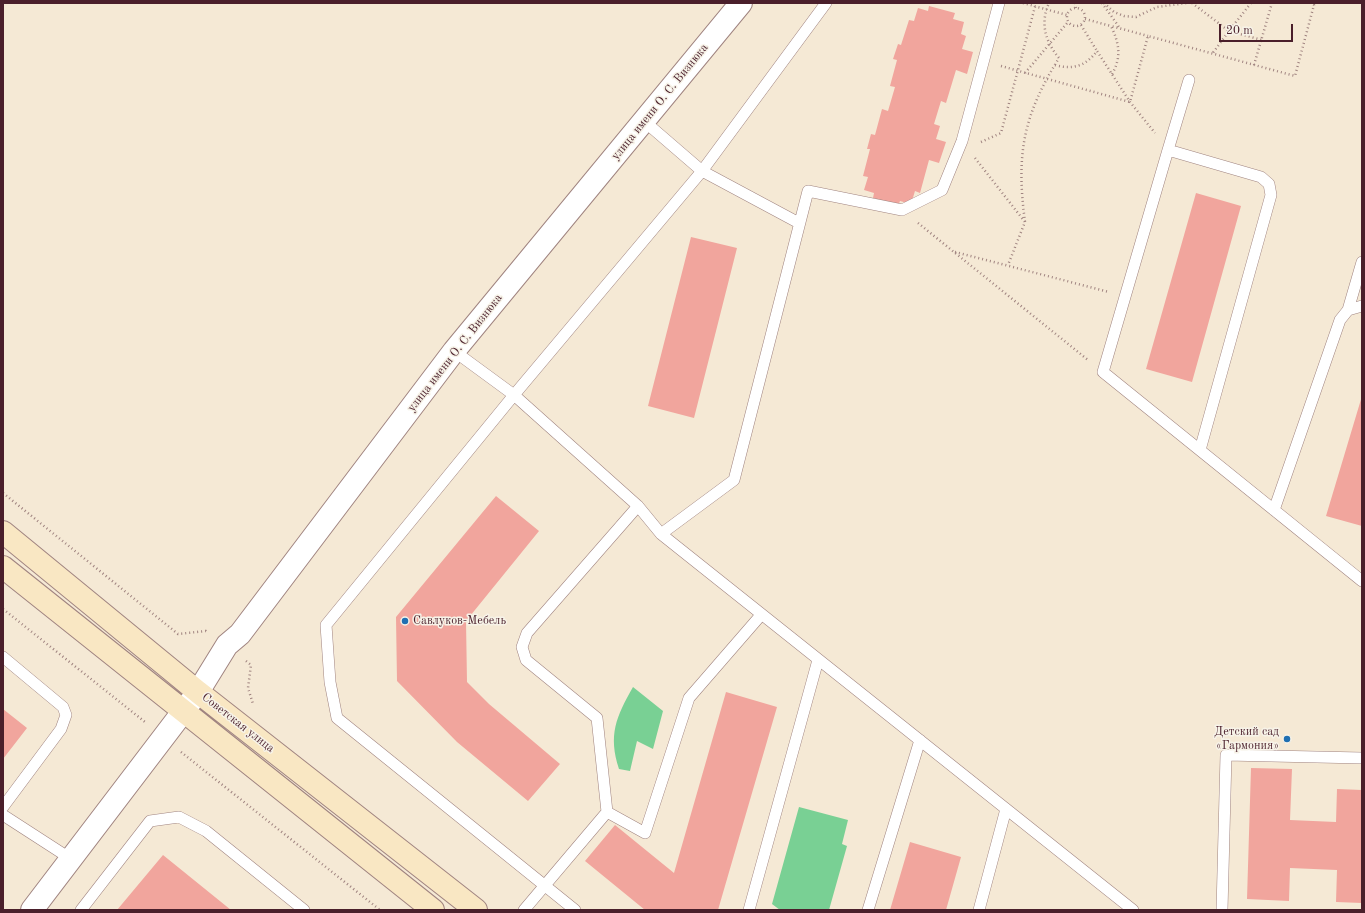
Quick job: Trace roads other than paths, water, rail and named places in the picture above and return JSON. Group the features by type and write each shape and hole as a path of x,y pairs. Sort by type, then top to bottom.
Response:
{"main road":[{"name":"Советская улица","path":"3,532 198,692 476,910"},
{"path":"3,567 433,910"}],"street":[{"name":"улица имени О. С. Визнюка","path":"32,910 198,692 227,645 240,634 454,351 741,3"}],"lane":[{"path":"575,910 337,718 330,682 326,625 514,395 702,171 826,3"},
{"path":"661,534 734,480 808,191 902,210 942,190 965,145 999,3"},
{"path":"1189,80 1103,372 1362,581"},
{"path":"644,121 702,171 799,223"},
{"path":"1168,150 1261,177 1269,184 1271,195 1200,450"},
{"path":"1274,510 1340,320 1348,310 1362,262"},
{"path":"1348,310 1362,306"},
{"path":"454,351 514,395 638,506 661,534 1128,908"},
{"path":"524,910 546,886 607,812 597,718 526,660 522,647 527,633 638,506"},
{"path":"607,812 645,833 689,698 761,615"},
{"path":"3,657 63,707 66,715 62,729 3,807"},
{"path":"749,910 818,660"},
{"path":"868,910 920,740"},
{"path":"1222,910 1226,754 1362,758"},
{"path":"979,910 1006,809"},
{"path":"3,815 71,859"},
{"path":"81,910 150,821 179,817 206,831 304,910"}],"place":[{"name":"Савлуков-Мебель","path":"405,621"},
{"name":"Детский сад «Гармония»","path":"1287,739"}]}
